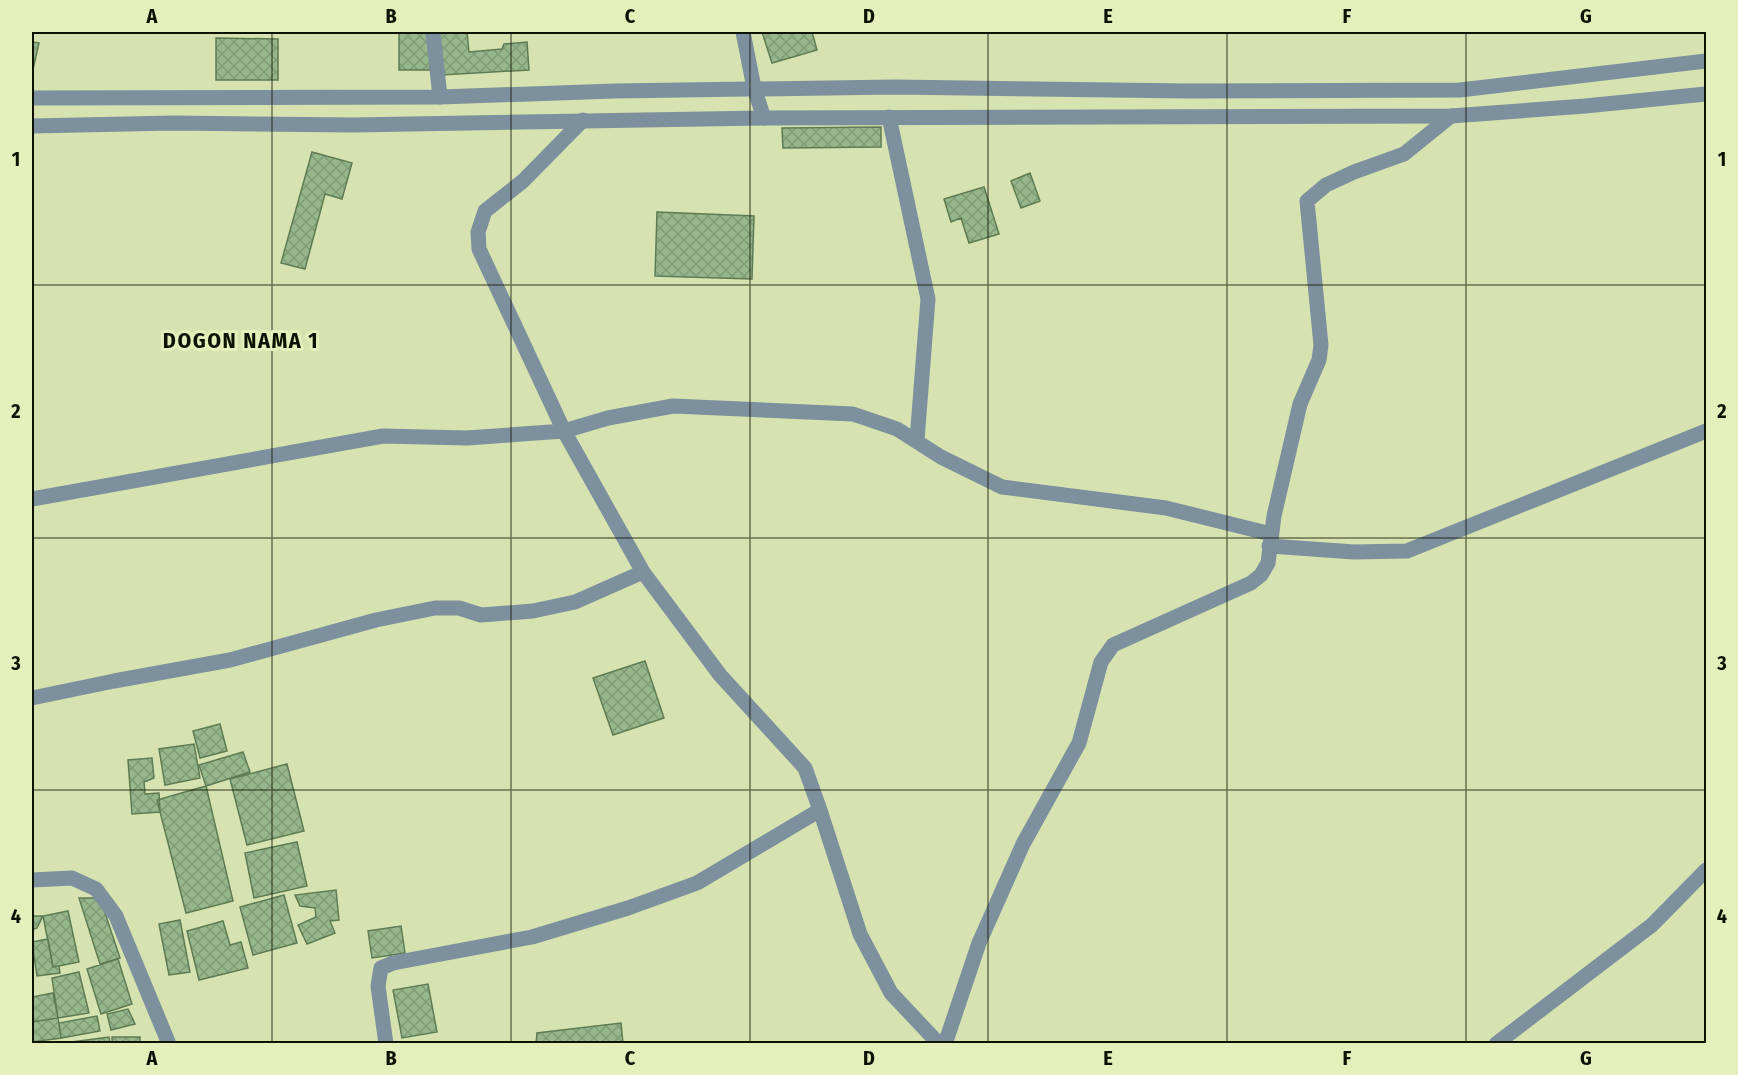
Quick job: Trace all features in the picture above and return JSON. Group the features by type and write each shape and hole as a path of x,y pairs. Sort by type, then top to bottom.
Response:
{"street":[{"path":"433,32 440,97"},
{"path":"743,32 754,88 764,118"},
{"path":"32,98 440,97 754,88 895,87 1189,91 1460,90 1707,61"},
{"path":"1298,118 1300,90"},
{"path":"32,126 889,117 1451,116 1707,94"},
{"path":"945,1044 979,943 1023,844 1079,743 1101,662 1113,645 1251,583 1261,575 1268,563 1270,540 1300,404 1319,360 1321,345 1307,201 1326,184 1404,154 1451,116"},
{"path":"889,117 928,299 916,440"},
{"path":"583,120 524,181 485,212 478,232 479,249 564,431 643,572 720,675 805,768 860,934 891,993 939,1044"},
{"path":"32,499 383,436 467,438 564,431 608,418 673,406 853,414 897,429 941,457 1002,487 1166,508 1270,540 1354,552 1407,551 1707,431"},
{"path":"32,698 230,660 376,620 435,608 459,608 481,615 533,611 575,602 643,572"},
{"path":"386,1044 378,986 381,968 393,963 532,937 628,908 697,883 820,810"},
{"path":"1496,1044 1652,925 1707,870"},
{"path":"32,880 72,878 96,889 116,916 169,1044"}],"building":[{"path":"399,32 430,32 430,70 399,70"},
{"path":"438,32 467,32 469,52 502,49 504,44 527,42 529,70 441,75"},
{"path":"762,32 812,32 817,50 772,63"},
{"path":"216,38 278,39 278,80 216,80"},
{"path":"32,42 39,43 32,74"},
{"path":"881,127 881,147 783,148 782,128"},
{"path":"312,152 352,163 342,199 325,194 305,269 281,263"},
{"path":"1030,173 1040,201 1021,208 1011,181"},
{"path":"984,187 999,234 969,243 961,218 951,222 944,199"},
{"path":"657,212 754,216 752,279 655,276"},
{"path":"645,661 664,718 613,735 593,678"},
{"path":"220,724 227,751 200,758 193,731"},
{"path":"194,744 200,778 165,785 159,749"},
{"path":"243,752 250,772 206,786 199,765"},
{"path":"152,758 154,778 144,782 145,794 159,793 160,812 132,814 128,760"},
{"path":"287,764 304,831 247,845 230,779"},
{"path":"206,786 233,901 186,913 157,800"},
{"path":"297,842 307,886 254,898 245,853"},
{"path":"336,890 339,920 330,921 335,933 307,944 298,925 316,917 315,908 300,906 295,895"},
{"path":"284,895 297,943 253,955 240,907"},
{"path":"79,898 100,898 120,958 100,964"},
{"path":"68,911 79,962 53,967 43,916"},
{"path":"32,916 43,916 37,928 32,930"},
{"path":"180,920 190,972 169,975 159,924"},
{"path":"223,921 230,945 241,942 248,968 199,980 187,931"},
{"path":"401,926 405,953 372,958 368,931"},
{"path":"48,939 53,967 59,966 60,973 37,976 32,942"},
{"path":"118,959 132,1004 101,1014 87,969"},
{"path":"79,972 89,1013 58,1018 52,978"},
{"path":"428,984 437,1032 402,1038 393,990"},
{"path":"53,993 58,1018 32,1022 32,997"},
{"path":"128,1009 135,1024 111,1030 107,1014"},
{"path":"97,1016 100,1031 61,1038 59,1023"},
{"path":"58,1018 61,1038 32,1042 32,1022"},
{"path":"621,1023 623,1044 536,1044 537,1033"},
{"path":"109,1037 110,1044 64,1044 64,1043"},
{"path":"112,1037 140,1037 140,1044 112,1044"}],"district":[{"name":"DOGON NAMA 1","path":"241,340"}]}
